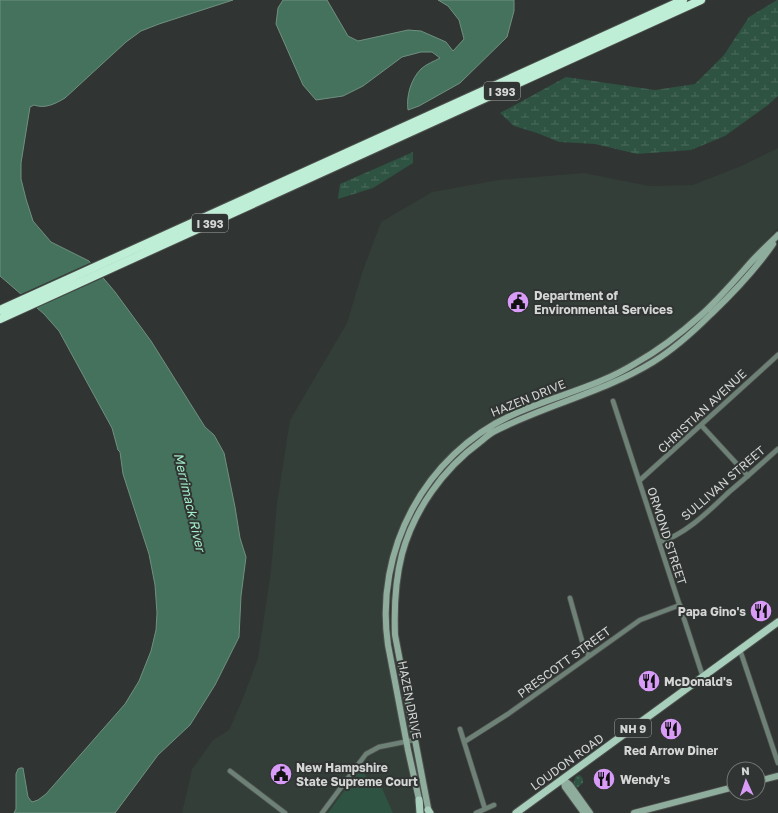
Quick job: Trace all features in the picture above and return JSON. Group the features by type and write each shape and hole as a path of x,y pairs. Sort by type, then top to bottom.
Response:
{"highway":[{"name":"I 393","path":"0,320 114,263 683,0"},
{"name":"I 393","path":"0,310 114,263 701,0"}],"main road":[{"name":"LOUDON ROAD","path":"516,813 778,622"},
{"path":"419,800 425,812"},
{"name":"LOUDON ROAD","path":"510,813 525,806"}],"street":[{"name":"HAZEN DRIVE","path":"425,812 395,635 395,599 401,561 409,534 425,502 437,484 456,461 493,432 525,417 632,374 667,352 700,326 733,294 759,265 778,236"},
{"name":"HAZEN DRIVE","path":"419,800 388,645 386,606 388,582 398,539 414,506 446,463 457,452 490,426 513,415 612,376 634,365 662,347 699,317 720,297 753,260 778,236"},
{"name":"CHRISTIAN AVENUE","path":"639,481 778,355"},
{"name":"ORMOND STREET","path":"613,401 703,677"},
{"path":"702,425 748,476"},
{"name":"SULLIVAN STREET","path":"659,542 680,532 697,520 778,449"},
{"path":"570,598 584,648 589,656"},
{"name":"PRESCOTT STREET","path":"464,742 508,714 640,620 680,605"},
{"path":"740,650 778,763"},
{"path":"460,729 485,809"},
{"path":"322,813 366,754 379,747 414,740"},
{"path":"230,771 285,813"},
{"path":"766,779 778,776"},
{"path":"563,779 565,787 584,813"},
{"path":"563,779 570,785 590,813"},
{"path":"634,813 726,789"},
{"path":"476,813 494,805"}],"shaded area":[{"path":"778,148 778,228 697,315 671,337 661,344 653,347 646,355 629,365 599,379 497,418 451,453 420,490 407,513 397,533 388,563 384,583 382,611 385,650 417,813 182,813 192,769 213,740 229,730 258,658 271,570 277,503 290,420 347,323 363,270 381,222 432,192 498,180 584,173 649,186 693,185 741,166"}],"green space":[{"path":"777,0 778,96 725,136 691,150 637,154 595,144 559,142 514,126 500,113 566,77 655,90 695,84 724,55 749,17"},
{"path":"413,152 413,163 373,188 338,199 340,184"},
{"path":"360,769 363,770 368,780 381,786 393,813 328,813"},
{"path":"580,775 583,779 583,783 577,788 573,785 576,776"}],"water":[{"name":"Merrimack River","path":"0,0 233,0 141,31 126,42 65,98 50,105 34,105 30,107 21,163 21,179 33,221 51,242 89,261 115,292 151,341 205,427 214,435 224,453 240,538 246,557 241,596 239,637 215,685 190,725 158,755 115,813 14,813 16,809 16,774 18,769 23,768 28,797 32,802 38,800 46,794 125,704 139,681 151,651 156,630 157,613 155,585 149,554 123,474 120,452 118,450 112,428 59,331 44,314 0,276"},
{"path":"283,0 327,0 348,36 358,41 408,30 421,31 446,42 453,51 464,39 459,20 448,6 438,0 514,0 514,11 507,37 460,83 419,106 408,110 409,94 417,73 423,67 440,58 432,52 421,52 402,57 363,86 343,96 316,100 303,85 276,24 278,8"}],"pier":[{"path":"92,262 105,277 34,309 19,295"}],"place":[{"name":"Department of Environmental Services","path":"518,302"},
{"name":"Papa Gino's","path":"761,611"},
{"name":"McDonald's","path":"649,681"},
{"name":"Red Arrow Diner","path":"671,729"},
{"name":"New Hampshire State Supreme Court","path":"281,774"},
{"name":"Wendy's","path":"604,779"}]}
